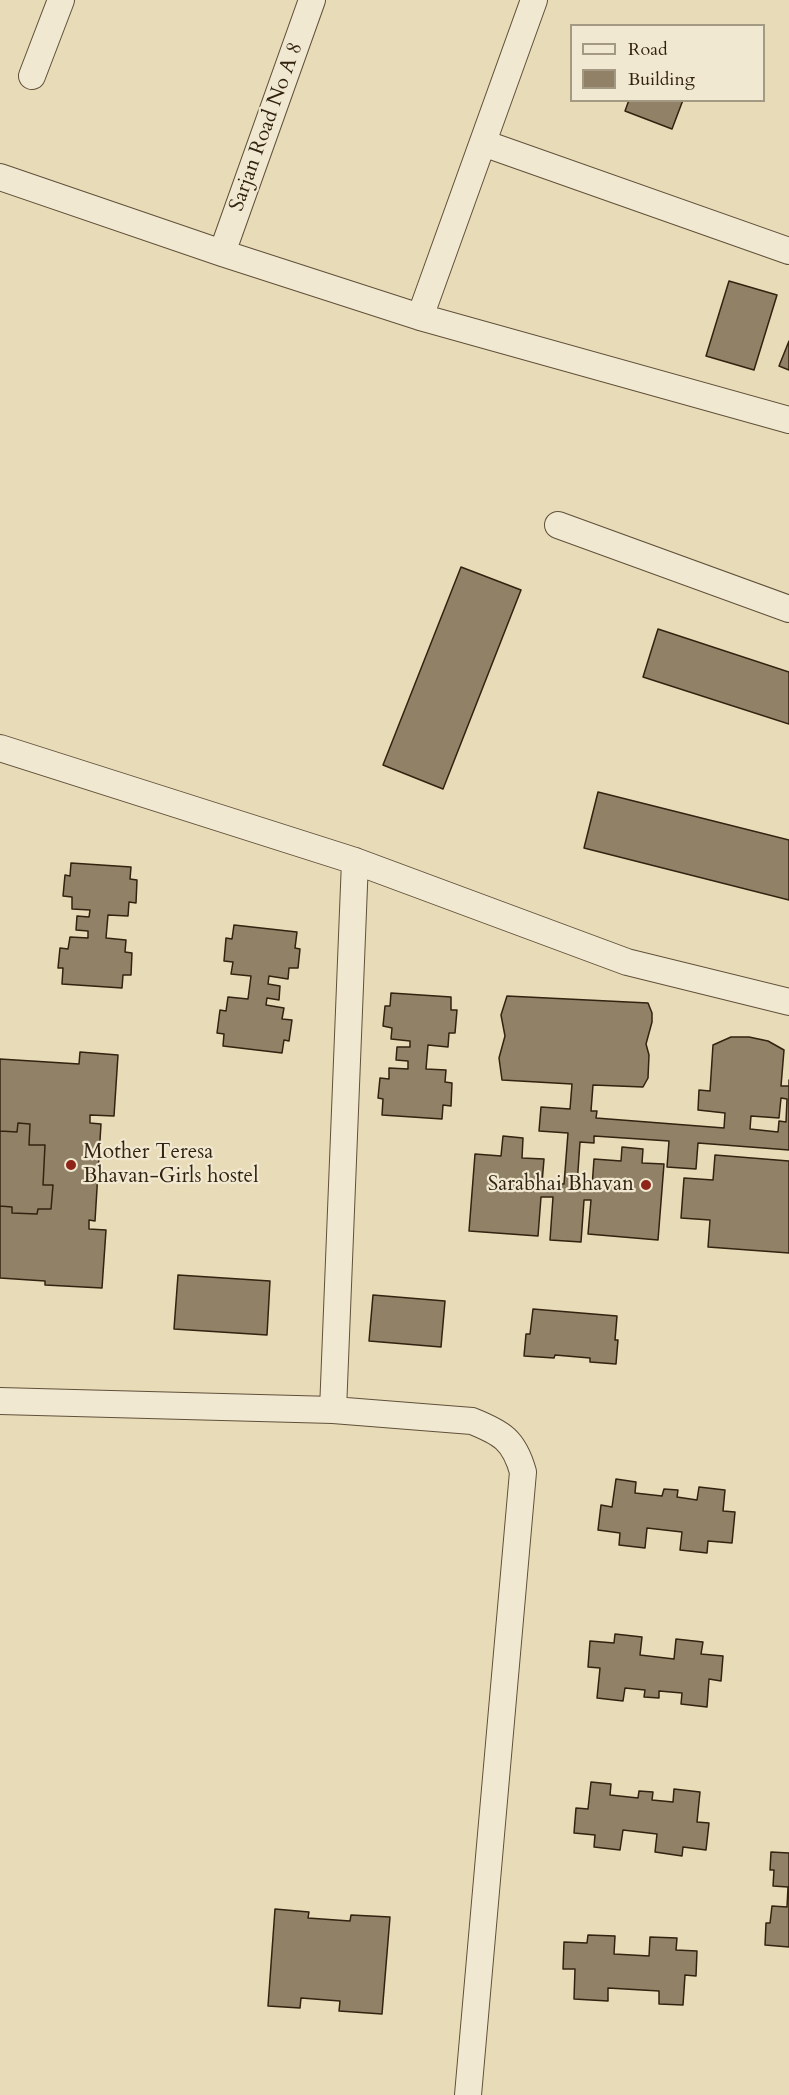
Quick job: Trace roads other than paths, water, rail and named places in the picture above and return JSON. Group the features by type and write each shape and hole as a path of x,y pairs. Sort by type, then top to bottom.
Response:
{"street":[{"path":"32,76 61,0"},
{"name":"Sarjan Road No A 8","path":"222,253 312,0"},
{"path":"420,317 534,0"},
{"path":"483,143 789,251"},
{"path":"0,177 222,253 420,317 789,420"},
{"path":"558,525 789,609"},
{"path":"0,748 355,861 627,962 789,1002"},
{"path":"333,1410 355,861"},
{"path":"0,1401 333,1410 472,1421 491,1429 509,1441 518,1454 523,1472 468,2095"}],"place":[{"name":"Mother Teresa Bhavan-Girls hostel","path":"71,1165"},
{"name":"Sarabhai Bhavan","path":"646,1185"}]}
